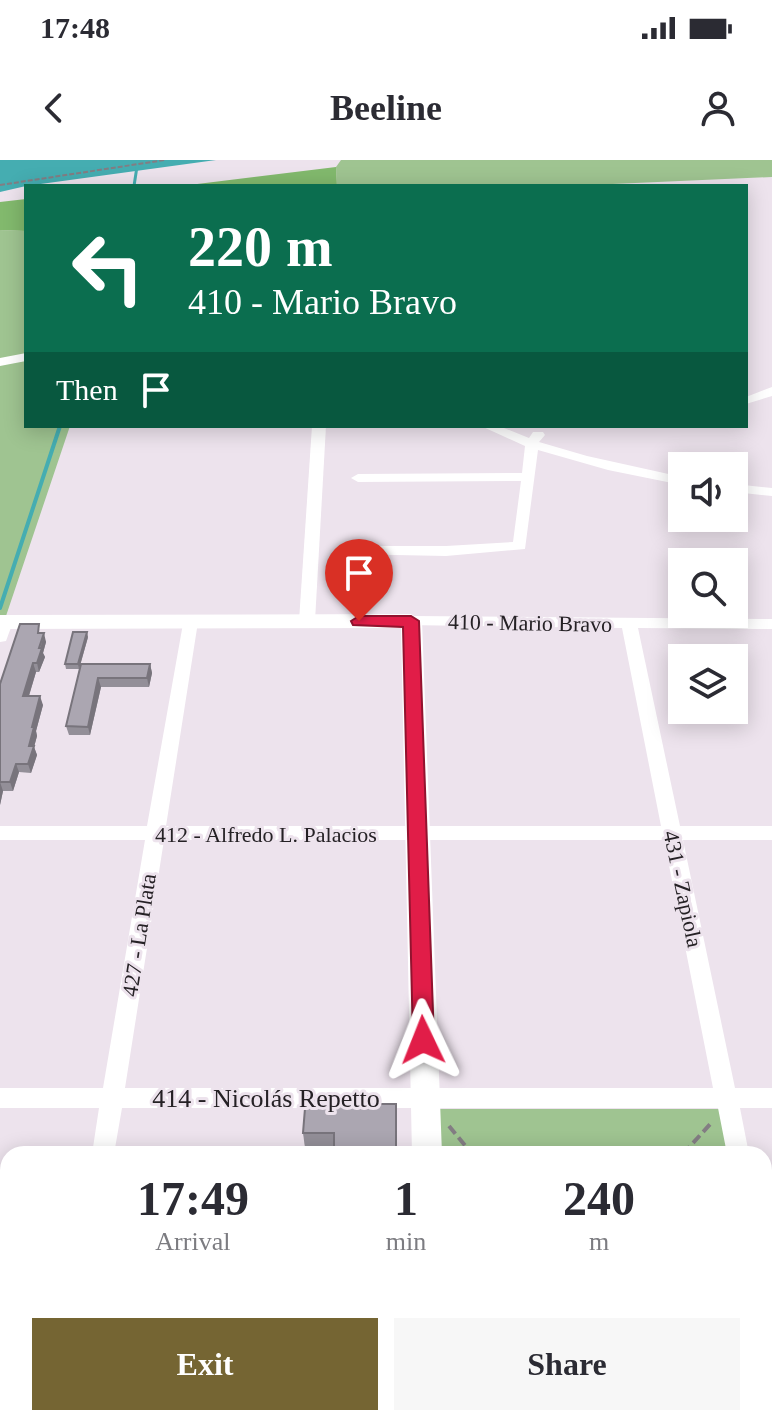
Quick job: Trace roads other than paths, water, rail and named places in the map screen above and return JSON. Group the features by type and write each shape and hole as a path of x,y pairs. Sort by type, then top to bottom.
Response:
{"street":[{"path":"0,362 24,357"},
{"path":"748,401 772,391"},
{"path":"748,401 772,401"},
{"path":"307,621 319,428"},
{"path":"495,428 668,469"},
{"path":"513,428 529,437 625,469 668,478"},
{"path":"350,551 515,547 522,541 522,476 529,437"},
{"path":"358,478 501,479 522,476"},
{"path":"748,481 772,484"},
{"path":"748,489 772,492"},
{"name":"410 - Mario Bravo","path":"2,627 307,621 772,624"},
{"path":"411,621 427,1146"},
{"name":"427 - La Plata","path":"104,1146 190,622"},
{"name":"431 - Zapiola","path":"629,624 736,1146"},
{"name":"412 - Alfredo L. Palacios","path":"0,833 772,833"},
{"name":"414 - Nicolás Repetto","path":"0,1098 727,1101 772,1098"}],"water":[{"path":"0,160 216,160 24,184 0,192"}],"waterway":[{"path":"134,184 138,160"},
{"path":"0,608 59,428"}]}
